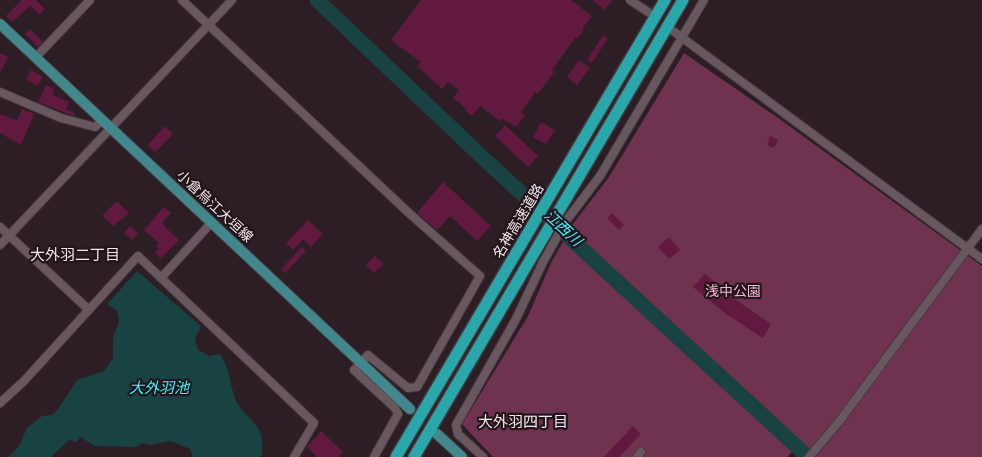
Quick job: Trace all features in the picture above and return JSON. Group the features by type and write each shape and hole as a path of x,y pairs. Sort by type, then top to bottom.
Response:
{"highway":[{"name":"名神高速道路","path":"396,457 665,0"},
{"path":"414,457 683,0"}],"main road":[{"name":"小倉烏江大垣線","path":"0,24 410,409"},
{"path":"437,434 462,457"}],"street":[{"path":"36,57 90,0"},
{"path":"182,0 410,214 480,276 417,387 408,388 368,355 360,360 354,370 396,408 398,414 374,457"},
{"path":"0,245 106,123 232,0"},
{"path":"630,0 640,3 648,12"},
{"path":"483,457 458,434 456,425 516,320 543,262 566,221 600,176 704,0"},
{"path":"673,30 982,259"},
{"path":"0,92 80,125 95,128 106,123"},
{"path":"161,278 212,222"},
{"path":"0,228 89,310"},
{"path":"811,455 838,423 982,230"},
{"path":"0,402 24,381 138,256 314,424 294,457"}],"green space":[{"name":"浅中公園","path":"684,53 781,120 982,266 982,457 808,457 797,447 787,457 493,457 462,424 528,316 551,263 573,224 609,177"}],"water":[{"name":"大外羽池","path":"137,271 201,326 195,339 198,350 209,356 220,354 224,360 237,403 260,431 262,455 259,457 193,457 190,449 171,441 150,445 142,443 136,447 95,446 80,437 77,442 69,440 51,457 8,457 19,446 27,428 42,416 52,415 58,409 77,380 104,371 113,358 113,338 119,321 117,311 107,304"}],"building":[{"path":"22,0 36,0 45,9 40,15 30,6 12,22 6,16"},
{"path":"421,0 571,0 592,16 582,29 584,30 578,38 576,37 552,70 554,72 538,94 535,92 521,112 525,115 516,127 502,119 500,121 480,106 472,116 465,110 466,108 453,98 459,90 448,82 442,89 417,66 421,62 391,40"},
{"path":"592,0 612,0 605,10"},
{"path":"30,29 43,42 38,47 25,34"},
{"path":"603,35 608,38 592,63 587,60"},
{"path":"0,53 8,57 0,73"},
{"path":"579,60 590,68 577,85 567,77"},
{"path":"31,70 43,77 37,86 26,79"},
{"path":"46,85 54,89 53,95 69,102 66,109 75,113 74,116 38,102"},
{"path":"22,109 34,114 21,145 0,133 0,114 17,120"},
{"path":"541,122 555,130 546,144 533,137"},
{"path":"505,125 538,156 528,167 495,136"},
{"path":"165,126 173,134 155,152 148,145"},
{"path":"770,136 778,140 774,148 767,145"},
{"path":"443,182 491,226 477,241 450,216 437,230 417,213"},
{"path":"117,201 129,213 113,226 102,216"},
{"path":"164,207 171,213 163,222 164,226 179,240 161,258 155,253 159,249 156,246 159,243 144,230"},
{"path":"612,213 624,225 619,230 607,218"},
{"path":"308,220 323,234 311,247 303,239 293,250 286,243"},
{"path":"130,226 138,233 132,240 124,233"},
{"path":"669,237 680,250 669,259 658,247"},
{"path":"302,247 306,251 285,273 281,269"},
{"path":"375,256 384,264 374,273 366,265"},
{"path":"705,274 736,300 771,324 763,338 726,314 693,287"},
{"path":"633,426 641,434 619,457 604,457"},
{"path":"321,431 343,452 338,457 317,457 307,447"}],"waterway":[{"name":"江西川","path":"317,0 482,157 808,457"}],"district":[{"name":"大外羽二丁目","path":"75,255"},
{"name":"大外羽四丁目","path":"523,422"}]}
